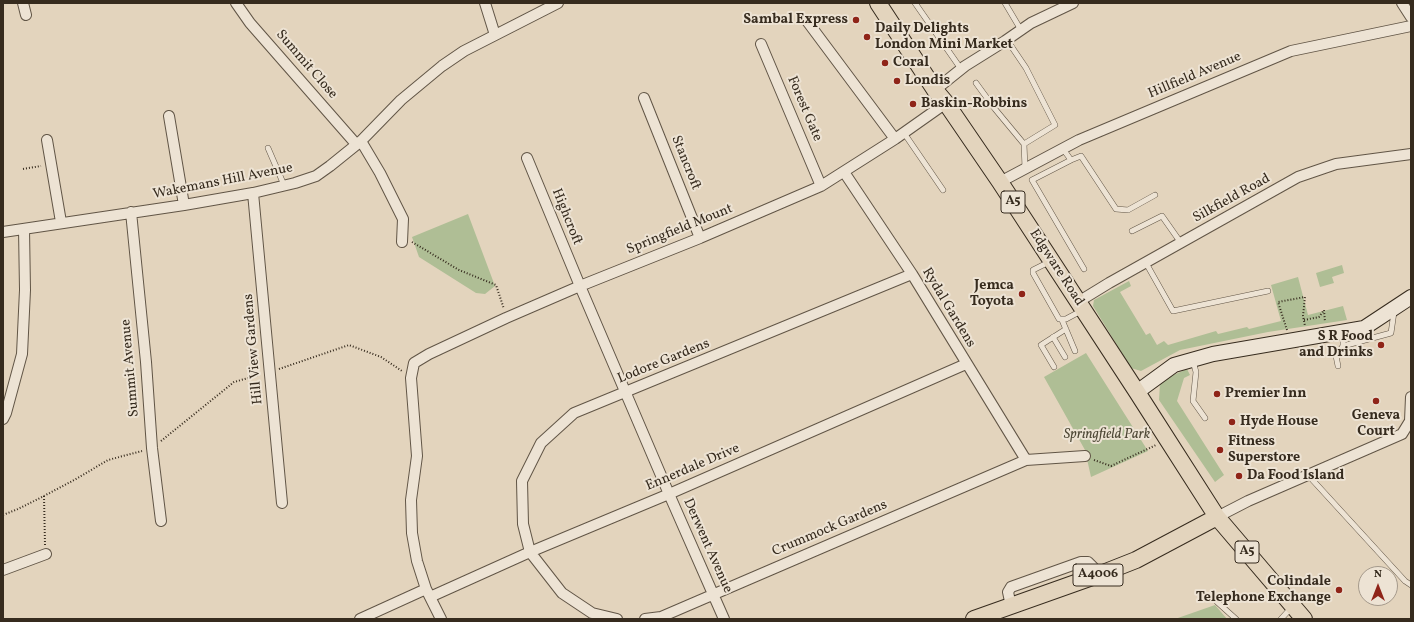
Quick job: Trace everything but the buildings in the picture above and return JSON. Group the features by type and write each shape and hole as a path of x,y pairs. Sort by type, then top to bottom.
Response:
{"main road":[{"name":"Edgware Road","path":"878,3 935,90 946,103 1000,182 1217,516"},
{"name":"A4006","path":"976,619 1136,560 1217,516"},
{"name":"A5","path":"1217,516 1304,619"}],"street":[{"path":"23,3 26,15"},
{"name":"Summit Close","path":"236,3 255,28 358,143 380,173 403,219 402,239"},
{"path":"485,3 495,35"},
{"name":"Wakemans Hill Avenue","path":"3,232 61,222 184,205 253,193 284,186 316,176 358,143 421,82 464,51 558,3"},
{"path":"935,90 961,69 1031,23 1073,3"},
{"path":"1402,3 1411,17"},
{"path":"807,21 900,136"},
{"name":"Hillfield Avenue","path":"1000,182 1079,140 1291,51 1411,26"},
{"name":"Forest Gate","path":"761,44 821,186"},
{"name":"Stancroft","path":"644,98 700,238"},
{"name":"Springfield Mount","path":"411,378 414,363 429,354 506,318 580,286 700,238 821,186 900,136 946,103"},
{"path":"169,116 184,205"},
{"path":"47,140 61,222"},
{"name":"Silkfield Road","path":"1081,306 1110,283 1298,177 1336,164 1411,154"},
{"name":"Highcroft","path":"527,158 580,286"},
{"name":"Rydal Gardens","path":"844,172 912,274 1026,460"},
{"name":"Hill View Gardens","path":"253,193 282,503"},
{"name":"Summit Avenue","path":"131,212 146,362 152,448 161,521"},
{"path":"3,419 22,354 25,290 24,229"},
{"name":"Lodore Gardens","path":"530,552 523,524 522,481 541,443 574,413 626,393 912,274"},
{"name":"Derwent Avenue","path":"580,286 724,619"},
{"path":"1137,392 1174,366 1192,360 1213,354 1364,328 1406,303"},
{"name":"Ennerdale Drive","path":"360,619 379,615 428,593 669,494 966,364"},
{"path":"411,378 417,456 411,500 412,533 417,561 428,593 441,619"},
{"path":"1217,516 1402,434 1410,421 1411,397"},
{"name":"Crummock Gardens","path":"645,619 661,617 1026,460 1085,456"},
{"path":"530,552 562,593 592,613 617,619"},
{"path":"3,570 46,554"}],"lane":[{"path":"915,3 961,69"},
{"path":"1005,3 1021,30"},
{"path":"1007,40 1026,68 1055,125 1024,144"},
{"path":"976,83 1024,144 1025,169"},
{"path":"900,136 943,190"},
{"path":"268,148 284,186"},
{"path":"1063,149 1072,160"},
{"path":"1084,269 1032,180 1082,156 1116,210 1128,210 1155,195"},
{"path":"1132,231 1162,216 1181,243"},
{"path":"1051,260 1033,270 1033,273 1059,319 1062,320 1075,351"},
{"path":"1146,262 1172,311 1268,291"},
{"path":"1343,346 1391,333 1406,303"},
{"path":"1062,320 1066,320 1081,306"},
{"path":"1054,367 1041,345 1066,329"},
{"path":"1338,366 1336,356 1343,346 1342,331"},
{"path":"1053,337 1065,357"},
{"path":"1192,360 1196,372 1193,400 1205,418"},
{"path":"1308,475 1405,581 1411,584"},
{"path":"1217,602 1236,619"},
{"path":"1281,619 1293,607"}],"path":[{"path":"23,169 51,165"},
{"path":"402,239 460,270 496,285 506,318"},
{"path":"1288,341 1287,329 1278,302 1305,297 1303,316 1308,337"},
{"path":"1304,320 1319,317 1324,310 1328,334"},
{"path":"3,515 18,510 108,460 152,448 234,382 270,372 349,345 381,357 411,378"},
{"path":"1085,456 1111,466 1168,440"},
{"path":"44,496 46,554"}],"green space":[{"path":"468,214 495,286 485,294 476,293 419,257 412,237"},
{"path":"1342,265 1344,273 1332,277 1334,283 1320,287 1316,273"},
{"path":"1298,277 1308,315 1343,306 1347,320 1268,332 1180,350 1141,371 1131,368 1093,306 1094,300 1129,281 1131,286 1120,292 1146,335 1150,333 1157,345 1164,341 1168,345 1216,331 1218,334 1247,327 1249,329 1281,321 1271,285"},
{"name":"Springfield Park","path":"1086,353 1148,451 1091,477 1085,450 1044,377"},
{"path":"1187,369 1190,375 1184,378 1177,401 1224,475 1215,482 1159,400 1160,383"},
{"path":"1215,605 1227,619 1175,619"}],"place":[{"name":"Sambal Express","path":"856,20"},
{"name":"Daily Delights London Mini Market","path":"867,37"},
{"name":"Coral","path":"885,63"},
{"name":"Londis","path":"897,81"},
{"name":"Baskin-Robbins","path":"913,104"},
{"name":"Jemca Toyota","path":"1022,294"},
{"name":"S R Food and Drinks","path":"1381,345"},
{"name":"Premier Inn","path":"1217,394"},
{"name":"Geneva Court","path":"1376,401"},
{"name":"Hyde House","path":"1232,422"},
{"name":"Fitness Superstore","path":"1220,450"},
{"name":"Da Food Island","path":"1239,476"},
{"name":"Colindale Telephone Exchange","path":"1339,590"}]}
